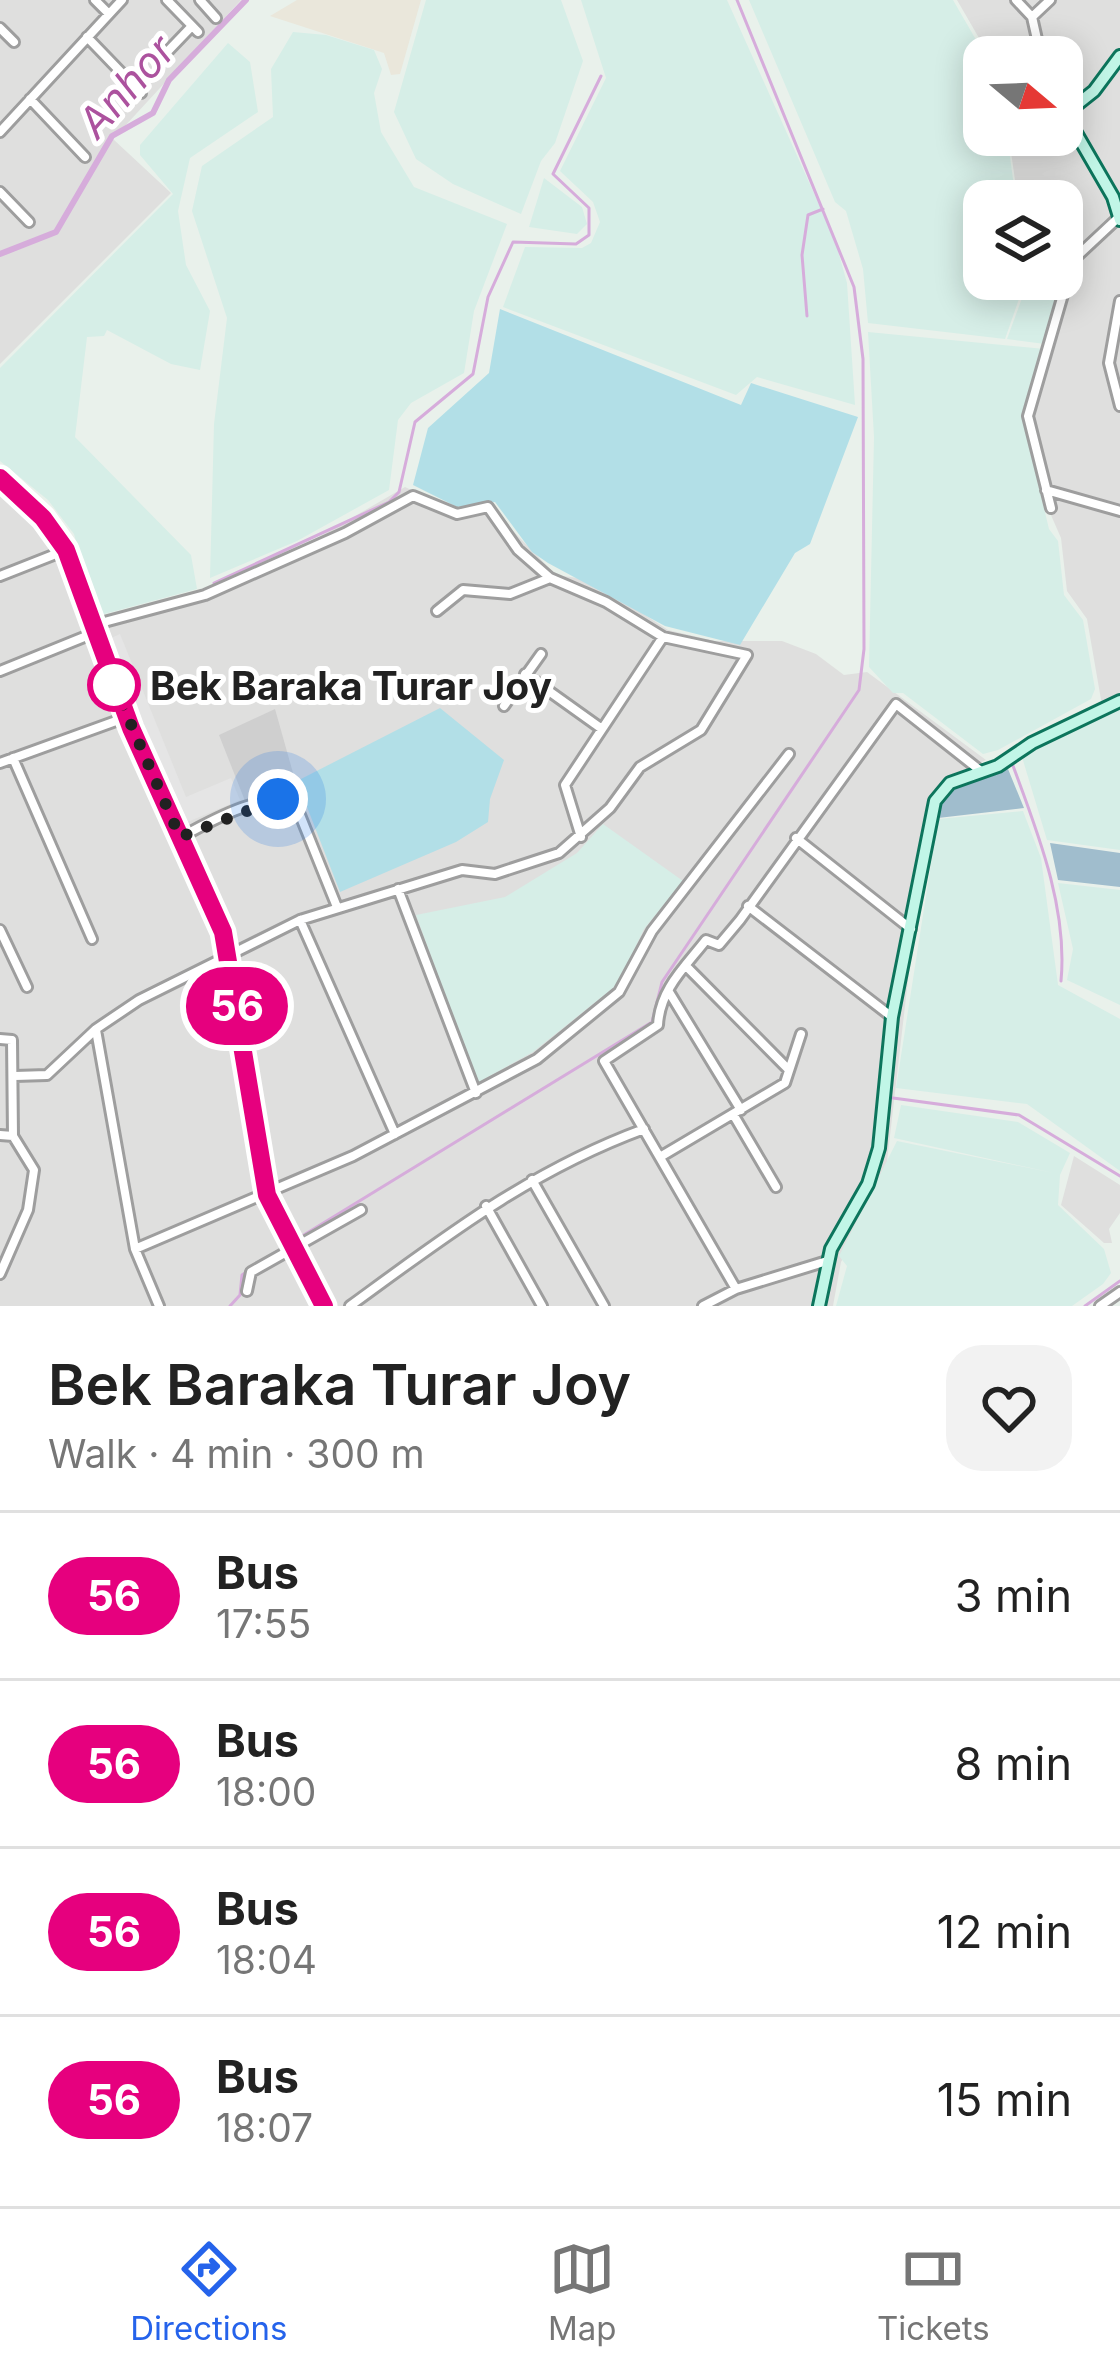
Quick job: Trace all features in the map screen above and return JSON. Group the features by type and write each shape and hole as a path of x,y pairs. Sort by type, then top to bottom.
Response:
{"street":[{"path":"95,0 109,14"},
{"path":"0,132 122,0"},
{"path":"167,0 195,29 169,50"},
{"path":"200,0 216,17"},
{"path":"1016,0 1032,17 1036,36"},
{"path":"1032,17 1050,0"},
{"path":"0,28 14,42"},
{"path":"87,38 142,93"},
{"path":"1083,98 1120,56"},
{"path":"30,99 85,157"},
{"path":"1052,508 1028,416 1073,260 1119,218 1113,196 1083,144"},
{"path":"0,192 29,222"},
{"path":"1120,301 1109,364 1120,406"},
{"path":"3,485 66,550 127,717 230,951 267,1195 324,1306"},
{"path":"1046,490 1120,511"},
{"path":"0,671 92,629 205,595 345,533 413,496 457,514 488,508 518,550 550,578 607,602 663,637 747,655 701,730 640,767 580,837 551,857 495,874 462,870 300,920 230,951 96,1029 47,1075 15,1076"},
{"path":"0,577 66,550"},
{"path":"437,611 463,590 510,594 550,578"},
{"path":"580,837 565,784 663,637"},
{"path":"504,706 541,654"},
{"path":"525,674 602,730"},
{"path":"819,1306 827,1262 877,1160 892,1017 935,801 948,785 982,773 1120,701"},
{"path":"736,1289 604,1061 658,1025 668,990 706,940 719,944 896,704 982,773"},
{"path":"0,763 127,717"},
{"path":"135,1249 267,1195 537,1059 619,992 652,932 789,754"},
{"path":"13,758 92,938"},
{"path":"180,837 268,800 286,801 298,810 337,907"},
{"path":"796,838 911,929"},
{"path":"398,889 476,1093"},
{"path":"748,906 892,1017"},
{"path":"300,920 394,1134"},
{"path":"0,930 26,987"},
{"path":"687,968 789,1070"},
{"path":"668,990 776,1187"},
{"path":"96,1029 135,1249 159,1306"},
{"path":"660,1157 785,1083 801,1034"},
{"path":"0,1039 12,1040 13,1136 34,1170 28,1210 0,1274"},
{"path":"350,1306 486,1206 574,1155 644,1130"},
{"path":"0,1135 13,1136"},
{"path":"532,1180 604,1306"},
{"path":"486,1206 542,1306"},
{"path":"248,1291 251,1272 290,1243 361,1210"},
{"path":"703,1306 736,1289 827,1262"},
{"path":"1100,1306 1120,1292"}],"shaded area":[{"path":"0,0 241,0 113,139 171,193 0,364"},
{"path":"297,0 421,0 400,74 391,75 384,53 270,16"},
{"path":"426,0 561,0 583,61 555,143 541,161 521,214 453,184 416,159 394,112"},
{"path":"581,0 727,0 835,240 847,283 855,405 757,377 736,395 503,307 525,247 582,248 591,243 600,222 593,202 560,171 606,78"},
{"path":"749,0 953,0 974,36 963,36 963,156 1010,156 1013,180 963,180 963,300 1019,300 1005,339 868,323 863,269 846,211 835,202"},
{"path":"957,0 1120,0 1120,704 1103,711 1087,619 1067,591 1061,538 1040,490 1024,416 1058,300 1083,300 1083,180 1015,180 1012,156 1083,156 1083,36 978,36"},
{"path":"293,32 326,35 374,50 382,69 374,93 381,132 414,187 507,224 474,311 464,373 411,403 398,420 389,490 297,541 210,578 214,424 227,318 192,211 202,166 273,117 271,69"},
{"path":"228,43 250,62 258,112 190,158 178,211 186,265 210,311 200,370 171,364 107,330 104,336 87,337 75,437 191,555 197,589 97,616 74,534 48,500 0,461 0,368 173,194 140,155 140,145"},
{"path":"544,178 582,207 587,224 577,234 529,227"},
{"path":"1021,300 1058,300 1045,344 1007,339"},
{"path":"500,309 741,405 751,383 858,417 810,544 795,553 740,645 665,626 548,563 532,552 495,502 457,507 413,485 428,428 489,373"},
{"path":"868,332 1045,349 1022,417 1049,529 1058,541 1064,595 1083,620 1095,689 1091,699 998,750 983,754 903,693 893,693 869,667 874,437"},
{"path":"0,468 46,506 72,540 96,618 200,590 305,545 405,487 459,513 486,503 556,575 592,580 668,630 715,641 782,641 816,654 844,675 867,672 986,760 949,777 928,807 885,1179 841,1262 833,1306 0,1306"},
{"path":"120,634 186,797 231,778 240,800 185,823 109,639"},
{"path":"440,708 504,760 490,799 488,822 456,842 340,892 297,781"},
{"path":"1120,708 1120,850 1047,840 1022,757"},
{"path":"275,709 297,787 247,806 219,735"},
{"path":"1008,769 1024,808 938,818 937,805 951,788"},
{"path":"1023,811 1041,858 1058,985 1120,1019 1120,1171 1027,1104 896,1088 938,819"},
{"path":"603,824 683,881 644,929 618,984 533,1052 477,1083 416,915 505,897 577,853"},
{"path":"1050,843 1120,853 1120,887 1058,880"},
{"path":"1058,883 1120,890 1120,1005 1067,980 1073,949"},
{"path":"901,1105 1018,1122 1070,1153 1060,1175 1058,1205 1104,1249 1111,1273 1103,1284 1072,1306 836,1306 847,1266 839,1256 897,1141 1054,1173 894,1138"},
{"path":"1074,1156 1120,1185 1120,1213 1109,1229 1112,1243 1104,1243 1061,1205"}],"waterway":[{"name":"Anhor","path":"0,254 56,232 112,136 153,113 169,80 246,0"},
{"path":"294,1241 652,1022 662,982 859,690 864,649 863,359 854,287 737,0"},
{"path":"214,583 389,502 399,492 415,422 473,374 488,297 513,242 576,244 589,235 589,208 553,174 601,76"},
{"path":"807,316 802,255 808,215 823,209"},
{"path":"1012,763 1055,897 1061,981"},
{"path":"893,1098 1019,1115 1120,1176"},
{"path":"259,1264 286,1246"},
{"path":"230,1306 240,1295 242,1275 251,1269"},
{"path":"1085,1306 1120,1281"}],"bus line":[{"name":"56","path":"0,478 43,518 66,550 131,728 223,932 232,960 267,1195 324,1306"}],"place":[{"name":"Bek Baraka Turar Joy","path":"114,685"}],"route":[{"path":"114,685 180,837 278,799"}]}
